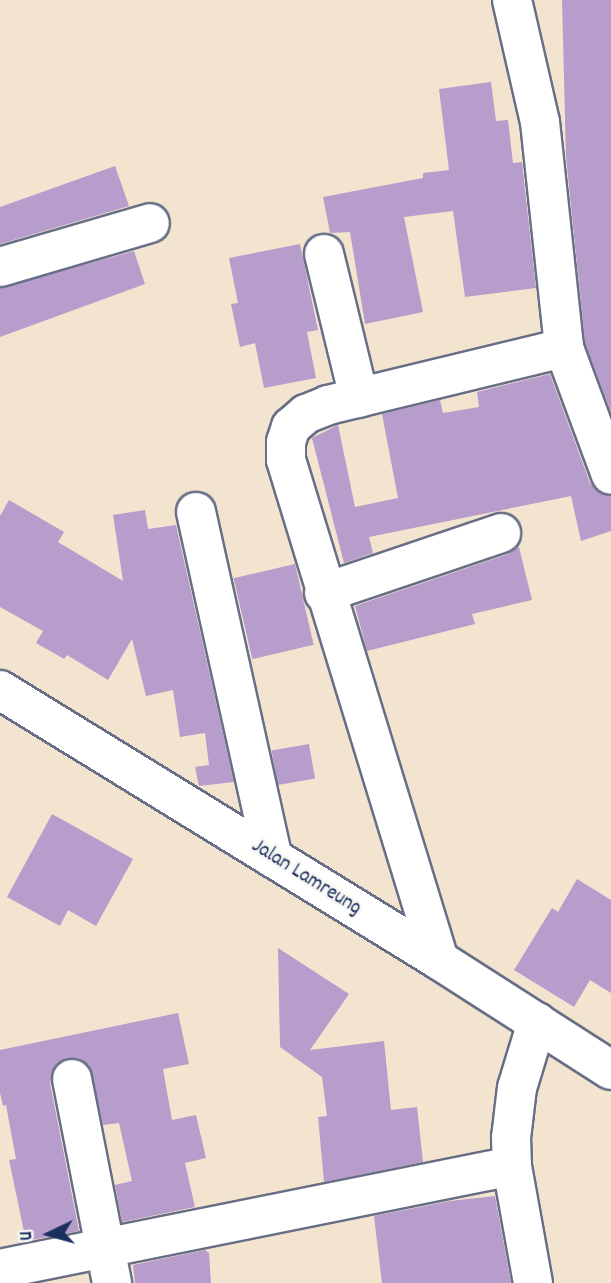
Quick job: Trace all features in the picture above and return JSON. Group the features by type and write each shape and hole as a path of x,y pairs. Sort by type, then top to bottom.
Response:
{"street":[{"path":"512,0 540,122 564,348 611,475"},
{"path":"0,267 150,223"},
{"path":"324,254 359,398"},
{"path":"439,960 324,593 286,460 286,442 291,427 306,414 359,398 564,348"},
{"path":"196,512 273,858"},
{"path":"324,593 501,533"},
{"name":"Jalan Lamreung","path":"0,690 439,960 611,1070"},
{"path":"533,1283 512,1166 511,1138 517,1088 537,1022"},
{"path":"72,1079 110,1265"},
{"path":"0,1269 110,1265 512,1166"}],"building":[{"path":"562,0 611,0 611,412 585,343 566,157"},
{"path":"491,82 496,121 508,120 513,163 522,162 536,288 465,297 453,211 404,217 423,312 365,324 350,232 330,233 323,197 423,178 423,173 449,170 439,89"},
{"path":"115,166 129,206 0,244 0,207"},
{"path":"300,244 318,330 307,332 316,378 264,388 255,343 240,347 231,304 238,303 229,258"},
{"path":"134,251 145,284 0,337 0,288"},
{"path":"550,374 590,483 598,492 611,496 611,531 581,541 571,496 369,537 373,553 344,563 312,438 338,425 355,507 398,498 382,414 440,400 443,413 479,407 477,392"},
{"path":"9,500 64,532 58,542 123,581 113,515 145,510 148,529 176,525 234,782 199,786 195,767 209,765 205,733 180,737 173,690 146,696 132,639 108,680 67,655 64,659 36,643 43,631 0,607 0,516"},
{"path":"519,547 532,600 472,614 475,624 367,651 355,606 508,554"},
{"path":"295,564 314,645 252,659 234,578"},
{"path":"309,744 315,778 278,785 272,751"},
{"path":"52,814 133,859 96,926 68,910 60,926 7,897"},
{"path":"577,879 611,900 611,993 590,980 574,1007 514,970 552,908 558,912"},
{"path":"278,948 349,994 310,1050 384,1041 391,1110 417,1107 423,1162 324,1182 318,1117 327,1116 322,1077 280,1047"},
{"path":"178,1013 189,1064 163,1069 172,1120 196,1115 206,1158 185,1163 195,1207 122,1222 115,1185 132,1181 119,1123 103,1125 89,1065 78,1058 67,1058 57,1063 50,1083 79,1231 26,1241 9,1160 16,1159 6,1105 3,1106 0,1093 0,1050"},
{"path":"495,1196 511,1283 382,1283 374,1216 450,1201"},
{"path":"205,1250 209,1253 211,1283 135,1283 133,1265"}]}
